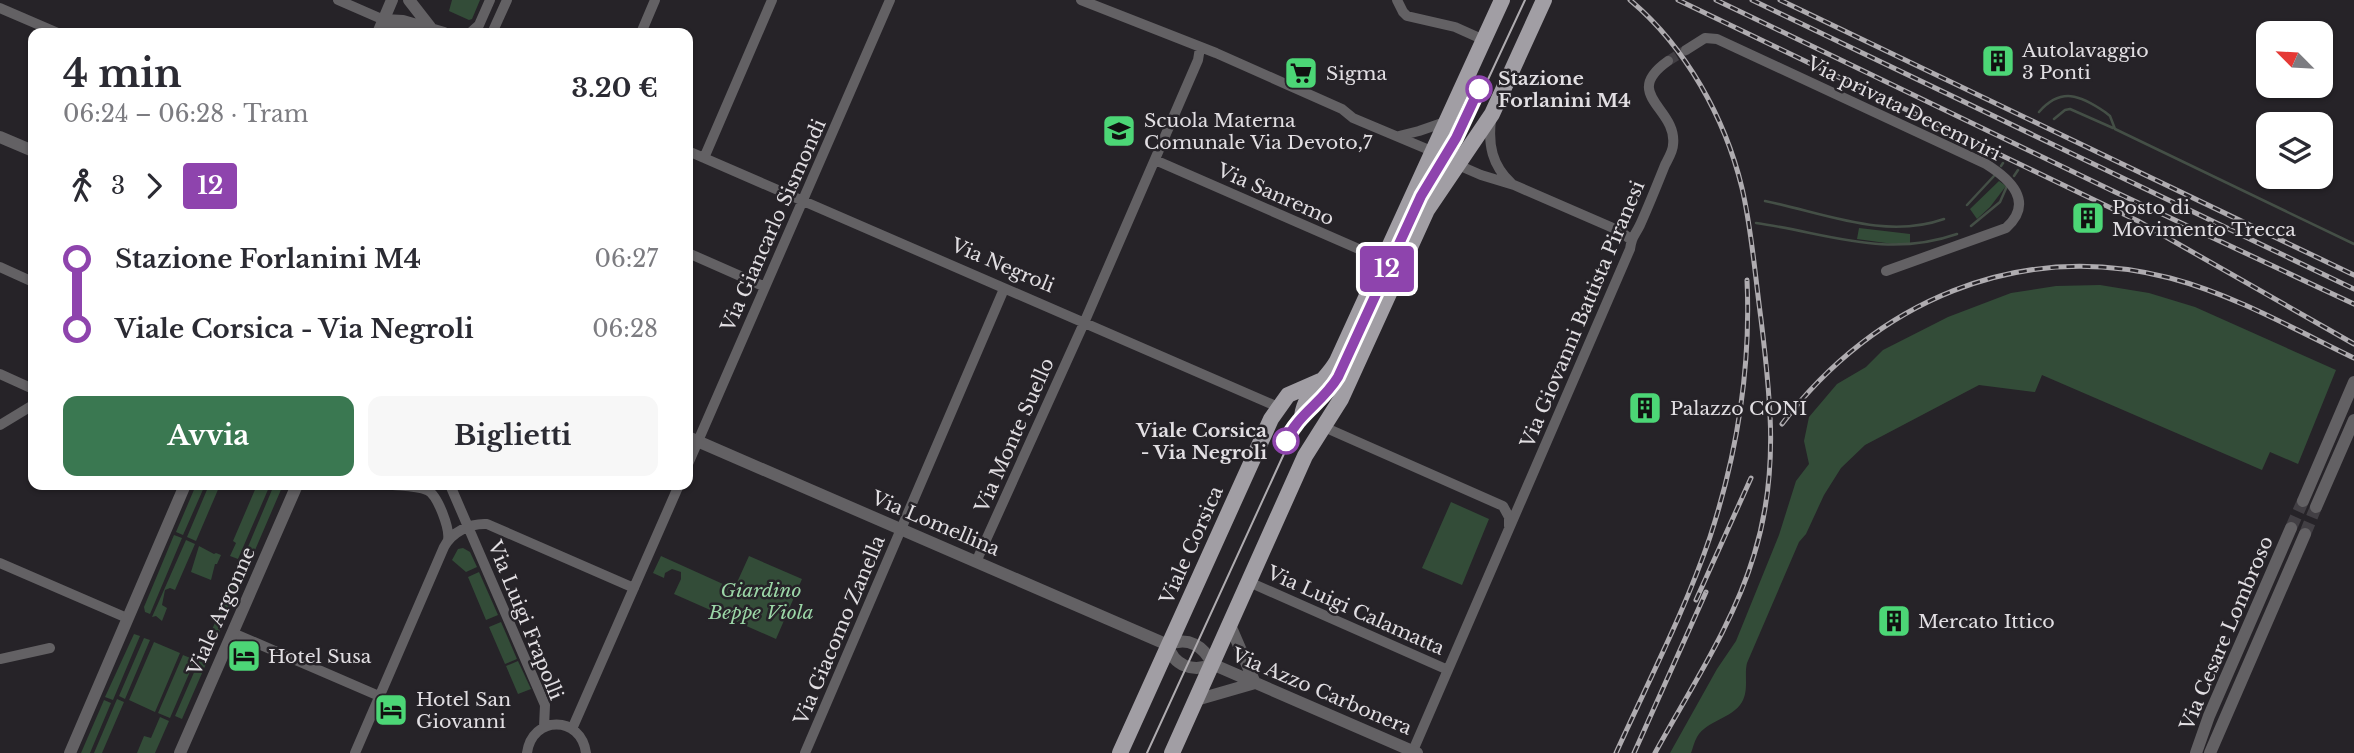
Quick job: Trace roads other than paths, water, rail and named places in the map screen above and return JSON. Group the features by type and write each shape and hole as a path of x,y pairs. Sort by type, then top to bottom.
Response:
{"main road":[{"path":"1302,418 1307,399 1337,361 1502,0"},
{"path":"1172,753 1305,456 1341,399 1436,196 1492,114 1544,0"},
{"path":"1434,152 1458,164"},
{"name":"Viale Corsica","path":"1119,753 1278,407 1292,392 1325,378"},
{"name":"Via Negroli","path":"1278,407 1324,427"}],"street":[{"path":"338,0 384,20 395,28"},
{"path":"380,28 392,0"},
{"path":"409,0 430,27"},
{"path":"476,28 490,0"},
{"path":"494,28 507,0"},
{"path":"643,28 655,0"},
{"path":"704,158 772,0"},
{"name":"Via Giancarlo Sismondi","path":"693,439 765,287 890,0"},
{"path":"1082,0 1342,109 1353,118 1434,152"},
{"path":"1397,0 1407,16 1455,27 1484,40"},
{"path":"0,8 46,28"},
{"path":"384,20 430,27"},
{"name":"Via privata Decemviri","path":"1690,47 1710,37 1723,41 1982,163 2012,183 2018,205 2014,218 2006,228 1886,271"},
{"name":"Via Monte Suello","path":"976,562 1084,323 1198,60 1200,48"},
{"name":"Via Giovanni Battista Piranesi","path":"1414,752 1630,249 1630,239 1639,227 1673,146 1670,127 1648,88 1650,77 1668,61"},
{"path":"1492,114 1489,141 1491,153 1502,174 1514,185"},
{"path":"1395,136 1448,121"},
{"path":"0,137 28,149"},
{"name":"Via Negroli","path":"693,153 1278,407"},
{"name":"Via Sanremo","path":"1155,160 1384,260"},
{"path":"1458,164 1620,231 1630,239"},
{"path":"693,255 765,287"},
{"path":"0,267 28,280"},
{"name":"Via Giacomo Zanella","path":"805,753 1004,289"},
{"path":"0,374 28,387"},
{"path":"2302,501 2354,382"},
{"path":"0,425 28,408"},
{"path":"2316,507 2354,420"},
{"path":"1324,427 1503,506 1514,505 1523,496"},
{"name":"Via Lomellina","path":"693,439 1168,645 1183,641 1195,644 1204,651 1212,664 1199,668 1185,666 1174,659 1168,645"},
{"path":"70,753 183,490"},
{"name":"Viale Argonne","path":"180,753 295,490"},
{"path":"355,753 448,540 449,528 431,492 426,490"},
{"name":"Via Luigi Frapolli","path":"452,490 545,705 544,727"},
{"path":"572,729 677,490"},
{"path":"1503,506 1509,517 1508,530"},
{"name":"Via Luigi Frapolli","path":"469,527 487,524 634,588"},
{"path":"448,540 469,527"},
{"name":"Via Cesare Lombroso","path":"2196,753 2209,716 2291,528"},
{"name":"Via Cesare Lombroso","path":"2210,753 2305,534"},
{"path":"0,563 127,618"},
{"name":"Via Luigi Calamatta","path":"1250,582 1448,670"},
{"path":"1196,700 1255,683 1230,625"},
{"path":"233,633 379,696"},
{"path":"0,659 50,648"},
{"name":"Via Azzo Carbonera","path":"1212,664 1414,752"},
{"path":"527,753 532,737 544,727 559,724 572,729 582,740 586,753"}],"waterway":[{"path":"2039,112 2047,104 2063,97 2071,96 2087,101 2110,116 2115,129 2354,244"},
{"path":"2054,119 2070,109 2113,128"},
{"path":"2014,176 2018,170"},
{"path":"1967,205 1994,176"},
{"path":"1971,226 2000,202 2007,186"},
{"path":"1765,201 1877,226 1922,225 1944,219"},
{"path":"1756,223 1856,242 1881,244 1931,241 1957,234"}],"tunnel":[{"path":"1668,61 1686,50"},
{"path":"2291,528 2303,501"},
{"path":"2305,534 2316,507"}],"tram line":[{"path":"1147,753 1293,434 1342,379 1424,199 1463,133 1525,0"},
{"name":"12","path":"1286,441 1297,421 1328,391 1338,377 1421,196 1456,138 1479,89"}],"railway":[{"path":"1630,0 1669,39 1701,85 1735,162 1751,237 1765,349 1771,437 1762,525 1745,581 1723,632 1655,753"},
{"path":"1678,0 2138,221 2354,344"},
{"path":"1716,0 2354,304"},
{"path":"1752,0 2354,289"},
{"path":"1780,0 2354,275"},
{"path":"1782,424 1819,381 1860,344 1905,314 1954,291 2005,275 2058,267 2113,268 2194,285 2264,314 2354,358"},
{"path":"1616,753 1689,592 1720,506 1735,442 1744,378 1747,280"},
{"path":"1696,600 1751,478"},
{"path":"1634,753 1706,592"}],"place":[{"name":"Autolavaggio 3 Ponti","path":"1998,61"},
{"name":"Sigma","path":"1301,73"},
{"name":"Stazione Forlanini M4","path":"1479,89"},
{"name":"Scuola Materna Comunale Via Devoto,7","path":"1119,131"},
{"name":"Posto di Movimento Trecca","path":"2088,218"},
{"name":"Palazzo CONI","path":"1645,408"},
{"name":"Viale Corsica - Via Negroli","path":"1286,441"},
{"name":"Mercato Ittico","path":"1894,621"},
{"name":"Hotel Susa","path":"244,656"},
{"name":"Hotel San Giovanni","path":"391,710"}],"park label":[{"name":"Giardino Beppe Viola","path":"761,601"}]}
